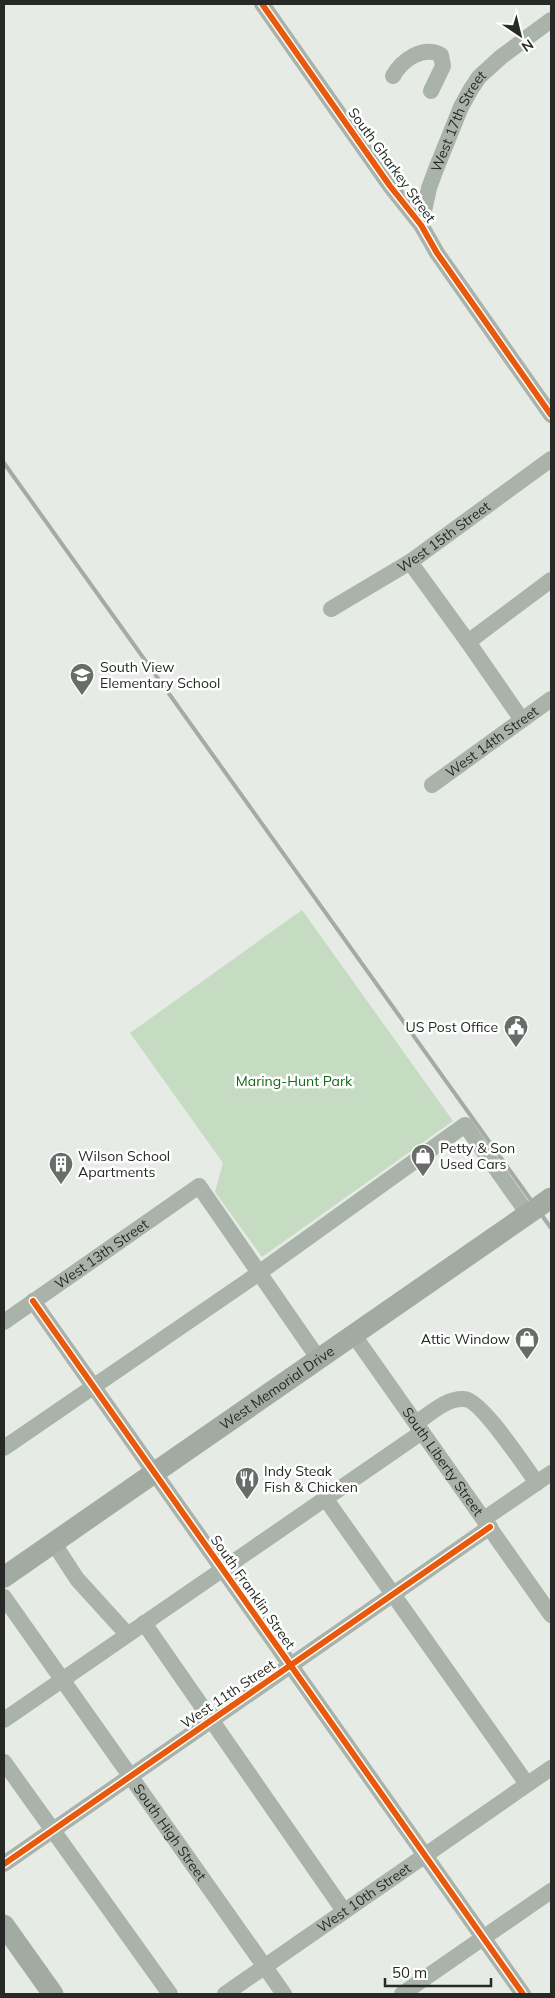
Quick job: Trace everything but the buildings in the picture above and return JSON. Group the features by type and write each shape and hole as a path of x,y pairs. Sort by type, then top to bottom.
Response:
{"main road":[{"name":"West Memorial Drive","path":"4,1577 551,1198"},
{"path":"4,1925 53,1994"}],"street":[{"name":"South Gharkey Street","path":"262,4 390,186 421,225 437,254 551,415"},
{"name":"West 17th Street","path":"421,225 434,175 470,89 479,77 501,57 551,20"},
{"path":"393,76 398,67 409,59 422,52 432,50 441,55 444,66 431,91"},
{"name":"West 15th Street","path":"331,609 410,562 551,459"},
{"path":"410,562 522,720"},
{"path":"468,642 551,580"},
{"name":"West 14th Street","path":"432,785 551,699"},
{"path":"4,1448 260,1273 465,1125 528,1214"},
{"name":"West 13th Street","path":"4,1322 199,1186 260,1273"},
{"path":"260,1273 318,1358"},
{"name":"South Franklin Street","path":"33,1301 522,1994"},
{"name":"South Liberty Street","path":"353,1334 551,1614"},
{"path":"4,1720 325,1498 419,1428 451,1400 466,1398 476,1404 490,1419 537,1483"},
{"name":"West 11th Street","path":"4,1864 393,1595 551,1473"},
{"path":"325,1498 527,1784"},
{"path":"54,1542 77,1579 127,1634"},
{"name":"South High Street","path":"4,1597 284,1994"},
{"path":"144,1623 344,1911"},
{"path":"4,1762 170,1994"},
{"name":"West 10th Street","path":"225,1994 551,1768"},
{"path":"402,1994 551,1891"}],"green space":[{"name":"Maring-Hunt Park","path":"302,910 453,1121 262,1257 215,1192 223,1163 130,1033"}],"railway":[{"path":"4,463 551,1228"}],"cycle path":[{"path":"262,4 390,186 421,225 437,253 551,415"},
{"path":"33,1301 523,1994"},
{"path":"4,1864 490,1527"}],"place":[{"name":"South View Elementary School","path":"82,696"},
{"name":"US Post Office","path":"516,1048"},
{"name":"Petty & Son Used Cars","path":"423,1177"},
{"name":"Wilson School Apartments","path":"61,1185"},
{"name":"Attic Window","path":"527,1360"},
{"name":"Indy Steak Fish & Chicken","path":"247,1500"}]}
